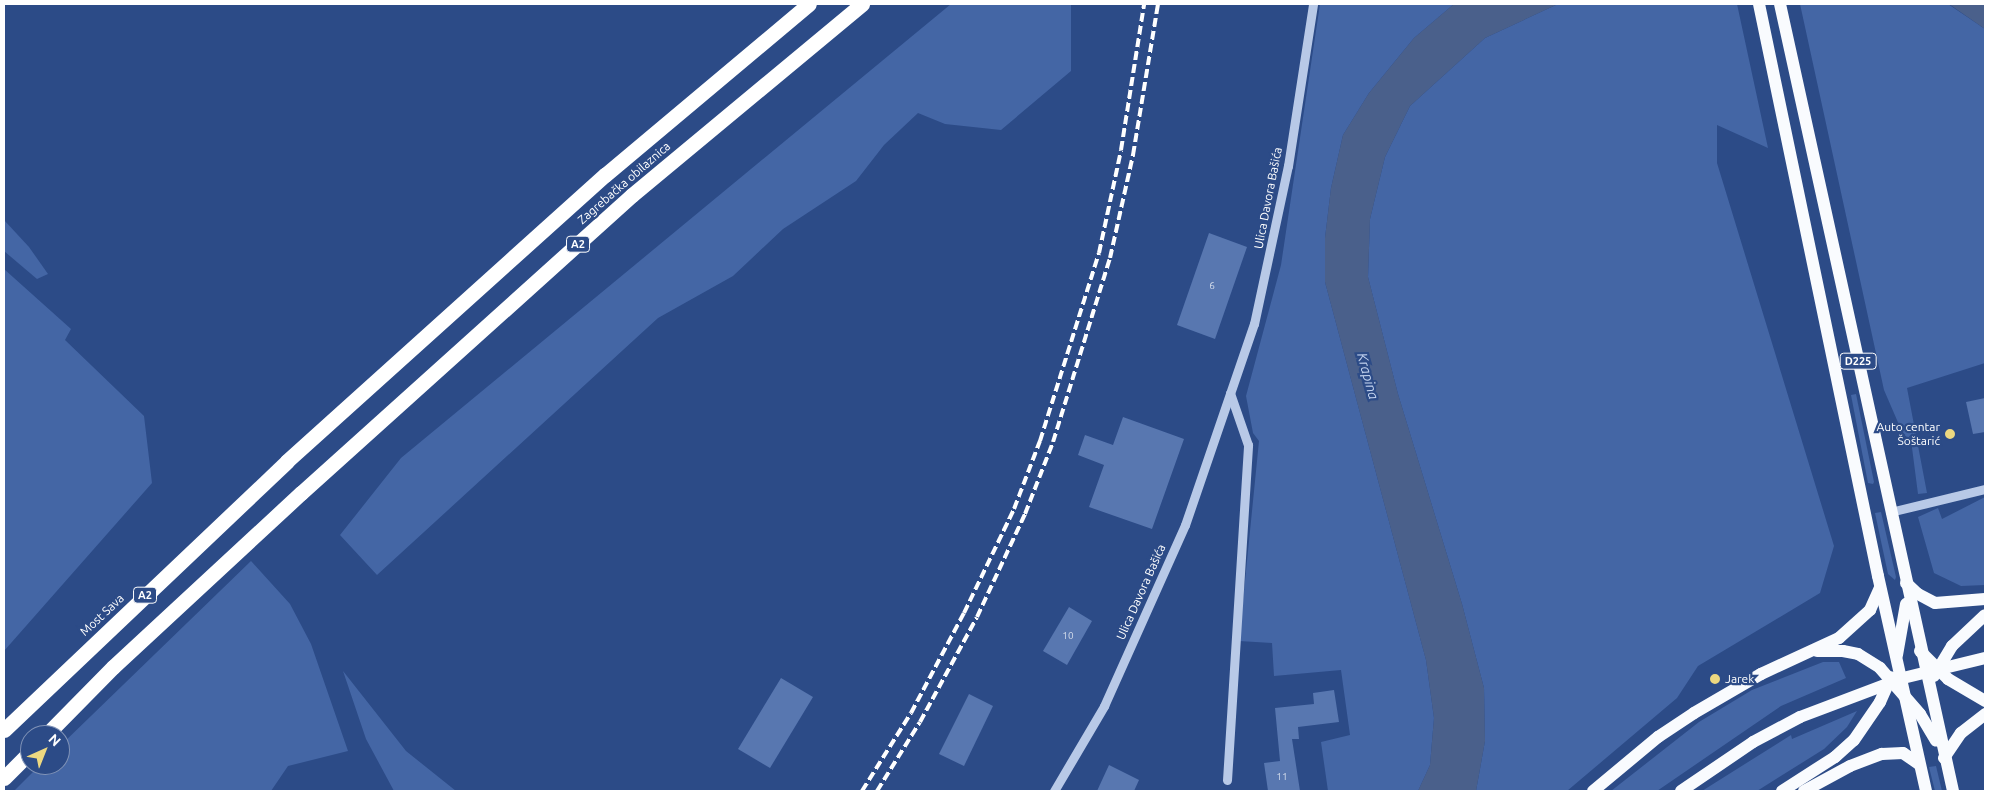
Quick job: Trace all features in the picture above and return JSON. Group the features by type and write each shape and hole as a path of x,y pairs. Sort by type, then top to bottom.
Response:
{"highway":[{"name":"Zagrebačka obilaznica","path":"287,461 605,175 809,4"},
{"name":"Zagrebačka obilaznica","path":"56,725 113,667 301,493 632,195 862,4"},
{"name":"Most Sava","path":"4,730 287,461"},
{"path":"4,778 20,762"}],"main road":[{"name":"D225","path":"1759,4 1880,588 1903,629 1921,653 1958,687 1985,701"},
{"name":"D225","path":"1780,4 1907,587"},
{"path":"1907,587 1935,602 1985,599"},
{"path":"1782,791 1835,757 1854,740 1880,702 1891,678 1896,660 1903,629 1907,587"},
{"path":"1907,587 1944,758 1953,791"},
{"path":"1593,791 1658,737 1694,712 1761,674 1815,652 1839,638 1861,620 1880,588"},
{"path":"1880,588 1926,791"},
{"path":"1915,746 1920,714 1937,669 1962,634 1985,615"},
{"path":"1815,652 1843,650 1858,654 1891,678 1920,714 1944,758"},
{"path":"1681,791 1753,742 1800,718 1903,678 1985,658"},
{"path":"1944,758 1969,725 1985,714"},
{"path":"1804,791 1850,766 1882,754 1903,753 1919,764"}],"street":[{"name":"Ulica Davora Bašića","path":"1054,791 1104,706 1185,525 1254,324 1288,166 1312,4"},
{"path":"1227,780 1248,445 1230,393"},
{"path":"1890,512 1985,489"}],"shaded area":[{"path":"951,4 1071,4 1071,71 1001,130 945,124 918,113 884,145 856,181 783,229 733,276 658,318 377,575 340,535 401,458"},
{"path":"1320,4 1454,4 1414,38 1369,93 1343,135 1331,188 1325,238 1325,282 1426,660 1434,718 1430,765 1418,791 1328,791 1321,742 1350,735 1341,670 1274,676 1272,643 1239,641 1259,441 1253,433 1246,396 1281,265"},
{"path":"1558,4 1737,4 1768,148 1717,125 1717,163 1834,546 1820,593 1698,666 1677,698 1567,791 1476,791 1485,741 1484,688 1462,604 1398,394 1368,277 1370,219 1385,157 1410,106 1485,38"},
{"path":"1800,4 1948,4 1985,29 1985,363 1907,388 1927,493 1918,494 1911,440 1903,434 1884,390"},
{"path":"4,220 29,247 48,274 37,279 4,251"},
{"path":"4,269 71,329 65,340 144,416 152,483 4,651"},
{"path":"1856,394 1873,484 1868,483 1851,395"},
{"path":"1985,497 1985,585 1961,586 1934,573 1918,517 1938,508 1942,519"},
{"path":"1881,512 1896,577 1895,580 1888,574 1875,513"},
{"path":"251,561 290,604 311,644 348,751 288,766 271,791 14,791 30,775 70,775 70,736"},
{"path":"1823,662 1839,662 1846,678 1781,706 1657,791 1611,791 1699,722 1752,690"},
{"path":"343,671 406,751 456,791 394,791 366,739"},
{"path":"1857,711 1847,727 1824,749 1757,791 1702,791 1791,735 1792,739"},
{"path":"1936,766 1942,791 1935,791 1929,767"}],"water":[{"name":"Krapina","path":"1454,4 1558,4 1485,38 1410,106 1385,157 1370,219 1368,277 1398,394 1462,604 1484,688 1485,741 1476,791 1418,791 1430,765 1434,718 1426,660 1325,282 1325,238 1331,188 1343,135 1369,93 1414,38"},
{"path":"1949,4 1985,4 1985,29"}],"building":[{"path":"1209,233 1247,247 1215,339 1177,325"},
{"path":"1985,398 1985,432 1973,434 1966,402"},
{"path":"1123,417 1184,439 1152,529 1089,507 1104,465 1078,455 1085,435 1113,445"},
{"path":"1069,607 1092,621 1067,665 1043,651"},
{"path":"781,678 813,697 770,768 738,749"},
{"path":"1334,690 1339,722 1298,727 1299,739 1292,739 1300,791 1268,791 1264,763 1280,761 1275,708 1314,704 1313,693"},
{"path":"969,694 993,706 964,766 939,754"},
{"path":"1109,765 1139,780 1134,791 1097,791"}],"railway":[{"path":"862,791 911,713 964,613 1014,509 1040,441 1099,253 1121,150 1144,4"},
{"path":"877,791 920,722 977,617 1025,514 1053,442 1110,258 1133,155 1158,4"}],"place":[{"name":"Auto centar Šoštarić","path":"1950,434"},
{"name":"Jarek","path":"1715,679"}]}
